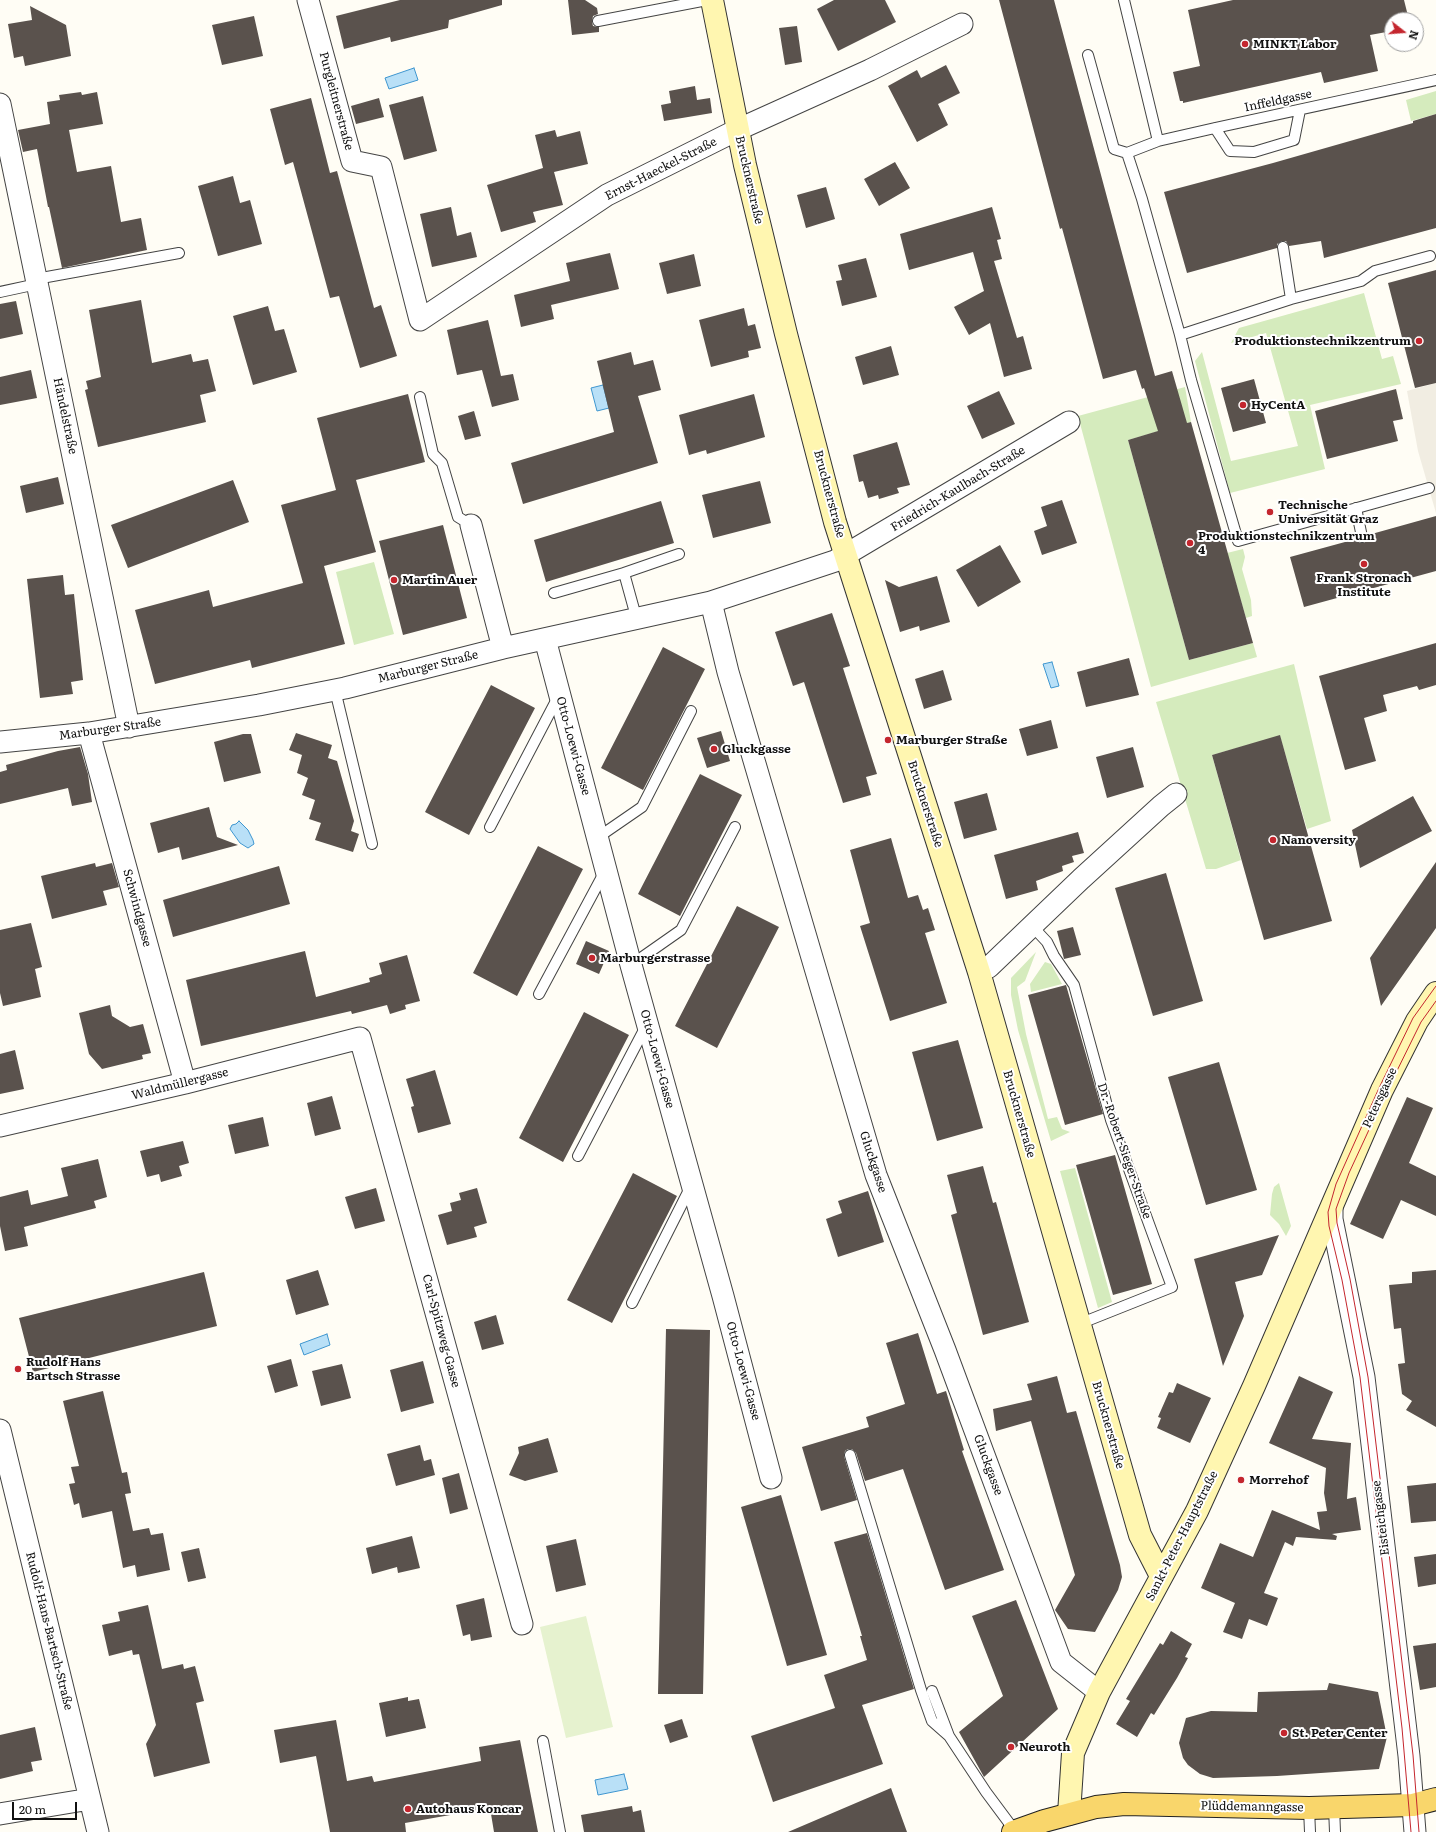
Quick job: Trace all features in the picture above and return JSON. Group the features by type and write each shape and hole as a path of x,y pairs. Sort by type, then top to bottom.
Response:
{"main road":[{"name":"Brucknerstraße","path":"712,0 738,130 788,342 835,522 979,972 1140,1535 1161,1576"},
{"name":"Petersgasse","path":"1332,1206 1382,1090 1417,1021 1436,993"},
{"name":"Sankt-Peter-Hauptstraße","path":"1069,1814 1073,1753 1100,1692 1161,1576 1197,1512 1254,1386 1332,1206"},
{"name":"Plüddemanngasse","path":"1069,1814 1096,1807 1124,1804 1309,1808 1413,1805 1436,1799"},
{"path":"1014,1832 1069,1814"}],"street":[{"name":"Purgleitnerstraße","path":"309,0 352,161 381,167 420,320"},
{"name":"Ernst-Haeckel-Straße","path":"420,320 606,195 738,130 870,70 962,24"},
{"name":"Händelstraße","path":"0,104 129,727"},
{"name":"Friedrich-Kaulbach-Straße","path":"846,555 1069,422"},
{"path":"471,525 502,648"},
{"name":"Marburger Straße","path":"0,742 89,733 129,727 260,706 334,690 502,648 636,620 711,602 827,565 846,555"},
{"name":"Gluckgasse","path":"711,602 728,672 876,1175 945,1350 1060,1662 1100,1692"},
{"name":"Otto-Loewi-Gasse","path":"545,639 631,965 691,1186 723,1296 771,1478"},
{"name":"Schwindgasse","path":"89,733 185,1083"},
{"path":"979,972 989,967 1033,927 1081,879 1176,794"},
{"name":"Waldmüllergasse","path":"0,1126 185,1083 360,1038"},
{"name":"Carl-Spitzweg-Gasse","path":"360,1038 522,1624"},
{"name":"Eisteichgasse","path":"1332,1206 1332,1219 1364,1377 1400,1687 1415,1832"},
{"name":"Rudolf-Hans-Bartsch-Straße","path":"0,1430 98,1832"},
{"path":"0,1814 90,1799"}],"lane":[{"path":"598,21 707,0"},
{"path":"1124,0 1158,141"},
{"path":"1088,55 1114,149 1127,153 1142,199 1191,380 1238,541 1429,488"},
{"name":"Inffeldgasse","path":"1127,153 1158,141 1436,80"},
{"path":"1214,128 1230,151 1254,152 1294,140 1300,110"},
{"path":"1283,247 1291,299"},
{"path":"0,292 37,282 179,253"},
{"path":"1180,335 1291,299 1361,281 1375,272 1430,256"},
{"path":"420,396 433,454 442,463 458,517 471,525"},
{"path":"1356,508 1362,537"},
{"path":"554,593 624,573 680,554"},
{"path":"624,573 636,620"},
{"path":"334,690 339,704 372,844"},
{"path":"490,827 559,695"},
{"path":"597,838 642,807 691,711"},
{"path":"631,965 681,930 735,828"},
{"path":"539,994 606,869"},
{"name":"Dr.-Robert-Sieger-Straße","path":"1033,927 1047,942 1054,956 1074,985 1111,1120 1172,1287 1080,1324"},
{"path":"578,1156 647,1024"},
{"path":"632,1303 691,1186"},
{"path":"850,1455 921,1690 932,1721 949,1736"},
{"path":"932,1691 949,1736 1014,1832"},
{"path":"543,1741 560,1832"},
{"path":"1334,1807 1335,1832"},
{"path":"1309,1808 1310,1832"}],"green space":[{"path":"1436,91 1436,114 1411,121 1406,100"},
{"path":"1364,293 1382,359 1393,356 1401,384 1310,405 1325,469 1230,493 1195,361 1202,352 1231,461 1298,446 1266,333 1231,343 1239,328"},
{"path":"1185,387 1191,422 1128,440 1189,660 1253,643 1257,657 1151,687 1078,416"},
{"path":"1243,549 1245,557 1242,569 1251,600 1252,616 1246,618 1227,553"},
{"path":"374,562 394,634 354,645 336,572"},
{"path":"1294,664 1331,821 1307,829 1280,736 1212,755 1241,860 1216,869 1206,869 1156,702"},
{"path":"1036,952 1025,981 1017,987 1026,1034 1048,1119 1057,1117 1062,1129 1070,1132 1051,1141 1018,1030 1011,995 1011,978"},
{"path":"1045,962 1051,964 1062,984 1031,992 1030,984"},
{"path":"1075,1168 1112,1302 1098,1308 1060,1171"},
{"path":"1279,1183 1291,1226 1286,1236 1279,1224 1270,1215 1272,1194 1274,1187"},
{"path":"586,1616 613,1727 566,1738 540,1627"}],"shaded area":[{"path":"1436,383 1436,513 1418,451 1407,391"}],"water":[{"path":"414,68 418,80 389,89 385,78"},
{"path":"603,385 609,408 597,411 591,388"},
{"path":"1052,662 1059,686 1051,688 1043,664"},
{"path":"239,821 248,830 253,840 254,844 248,848 240,843 230,829 232,825"},
{"path":"327,1334 330,1345 304,1355 300,1344"},
{"path":"624,1774 628,1789 598,1795 595,1780"}],"building":[{"path":"400,0 502,0 502,5 449,20 448,28 391,42 390,37 344,49 336,16"},
{"path":"568,0 585,0 597,8 598,14 593,16 592,22 593,26 599,27 599,32 572,35"},
{"path":"834,0 885,0 896,22 838,51 817,9"},
{"path":"999,0 1054,0 1155,376 1172,371 1187,423 1191,422 1253,643 1189,660 1128,440 1158,431 1144,388 1142,389 1136,370 1103,379 1062,228 1060,229"},
{"path":"1233,0 1404,0 1407,12 1384,12 1384,32 1370,35 1378,71 1324,83 1321,72 1183,103 1183,101 1180,101 1173,72 1200,66 1188,10"},
{"path":"30,6 66,25 71,56 25,66 23,56 14,58 8,24 32,20"},
{"path":"254,16 263,56 222,65 212,25"},
{"path":"797,26 802,62 785,65 779,28"},
{"path":"946,65 960,93 938,104 948,125 917,142 888,86 917,70 921,78"},
{"path":"695,86 697,100 710,98 712,113 664,121 661,105 671,103 669,91"},
{"path":"81,92 82,95 97,92 103,124 69,130 77,172 111,166 121,222 141,218 147,250 62,268 37,149 23,152 18,130 50,124 47,102 60,100 59,95"},
{"path":"423,96 437,151 404,160 389,105"},
{"path":"311,98 330,173 337,171 374,308 381,305 397,356 360,368 339,296 330,298 293,162 285,165 270,109"},
{"path":"379,98 384,117 356,124 351,106"},
{"path":"1436,114 1436,228 1324,258 1321,241 1289,246 1286,241 1282,241 1277,244 1277,248 1187,273 1164,192 1413,123 1413,121"},
{"path":"555,130 557,137 580,131 588,164 554,172 563,205 533,212 536,222 501,232 487,185 543,168 535,135"},
{"path":"895,162 910,188 879,206 864,179"},
{"path":"233,176 240,203 250,200 262,244 218,256 198,186"},
{"path":"826,187 835,219 806,228 797,195"},
{"path":"451,207 457,236 471,232 477,257 432,267 420,214"},
{"path":"992,207 1001,239 997,240 1002,259 994,261 1017,338 1023,336 1032,369 1004,377 990,323 969,335 954,307 984,291 973,252 909,270 900,234"},
{"path":"610,253 619,289 551,305 554,319 521,327 514,295 570,281 566,263"},
{"path":"694,254 701,286 667,294 659,263"},
{"path":"866,258 877,297 842,306 836,281 842,280 838,265"},
{"name":"Produktionstechnikzentrum","path":"1436,270 1436,383 1415,388 1388,283"},
{"path":"141,300 152,363 191,354 193,362 208,359 216,391 200,395 206,422 98,447 85,390 88,389 86,381 101,377 89,310"},
{"path":"16,301 23,334 0,339 0,304"},
{"path":"268,306 275,331 284,329 297,372 253,385 233,316"},
{"path":"744,308 748,326 755,324 761,348 748,351 749,357 711,367 699,320"},
{"path":"488,320 501,376 513,374 519,400 492,407 482,370 457,375 447,330"},
{"path":"891,346 899,375 863,385 855,357"},
{"path":"631,352 634,365 653,360 661,390 638,396 658,463 523,504 511,463 614,432 597,361"},
{"path":"31,370 37,398 0,405 0,377"},
{"name":"HyCentA","path":"1254,379 1266,423 1233,432 1221,388"},
{"path":"1396,389 1403,419 1393,421 1398,441 1327,459 1315,411"},
{"path":"999,391 1015,424 982,439 967,406"},
{"path":"408,394 425,462 356,480 376,552 324,566 345,644 252,668 250,660 155,684 135,610 209,590 213,607 303,583 281,505 336,490 317,418"},
{"path":"754,394 765,437 707,454 706,450 689,455 679,415"},
{"path":"474,411 481,436 465,440 458,416"},
{"path":"897,442 910,485 897,488 899,493 879,499 878,495 868,498 863,481 859,482 853,455"},
{"path":"58,477 64,504 26,513 20,486"},
{"path":"233,480 249,522 128,568 111,525"},
{"path":"760,481 771,523 713,538 702,495"},
{"path":"1062,500 1077,543 1042,555 1034,531 1047,526 1041,507"},
{"path":"661,501 674,543 546,582 534,540"},
{"name":"Frank Stronach Institute","path":"1436,516 1436,571 1304,607 1290,557 1356,539 1360,543 1364,543 1368,539 1368,535"},
{"path":"443,525 467,618 403,635 379,541"},
{"path":"1000,545 1021,582 978,607 956,570"},
{"path":"63,575 65,595 74,594 83,680 71,682 73,694 40,698 27,579"},
{"path":"937,576 950,622 920,631 919,626 900,632 885,580 899,587"},
{"path":"832,613 850,666 843,668 877,774 866,777 871,795 843,803 804,682 793,686 775,632"},
{"path":"1436,643 1436,685 1419,690 1417,686 1383,695 1387,711 1364,718 1376,761 1345,770 1319,676"},
{"path":"663,647 705,669 643,790 601,768"},
{"path":"1129,658 1139,695 1086,707 1077,672"},
{"path":"943,670 952,700 924,709 915,679"},
{"path":"491,685 535,708 469,835 425,812"},
{"path":"1051,720 1058,748 1027,756 1019,729"},
{"name":"Gluckgasse","path":"721,731 730,761 707,768 697,738"},
{"path":"296,733 332,745 328,758 337,761 354,821 351,831 359,834 353,852 315,840 321,823 309,819 315,800 302,795 308,778 297,773 302,755 289,750"},
{"path":"243,734 251,734 261,773 224,782 214,742"},
{"name":"Nanoversity","path":"1280,735 1332,921 1264,940 1212,755"},
{"path":"80,747 88,774 92,802 72,806 68,788 0,804 0,772 7,770 6,765 58,751"},
{"path":"1133,747 1144,787 1107,798 1096,757"},
{"path":"700,774 742,795 680,916 638,894"},
{"path":"987,793 997,830 964,839 954,802"},
{"path":"1413,796 1432,831 1360,868 1352,830"},
{"path":"209,807 217,837 238,845 182,860 179,847 158,853 150,823"},
{"path":"1078,832 1084,853 1072,856 1074,862 1062,866 1063,871 1036,881 1038,890 1006,899 994,855"},
{"path":"891,838 908,898 918,895 923,910 928,908 935,930 925,933 947,1003 890,1021 860,926 870,923 850,850"},
{"path":"538,846 583,869 517,996 473,973"},
{"path":"1436,862 1436,928 1381,1006 1370,958"},
{"path":"95,863 96,867 112,863 119,887 103,891 107,905 52,919 41,876"},
{"path":"279,866 290,904 173,937 163,900"},
{"path":"1166,873 1203,1001 1153,1016 1115,888"},
{"path":"737,906 779,927 717,1048 675,1026"},
{"path":"31,923 42,967 35,969 41,997 3,1006 0,993 0,930"},
{"path":"1073,927 1081,955 1064,959 1057,931"},
{"name":"Marburgerstrasse","path":"586,941 609,951 599,974 576,964"},
{"path":"305,951 316,997 370,982 369,978 382,974 379,963 407,955 420,1001 405,1005 406,1009 390,1014 387,1005 352,1014 351,1011 201,1046 186,980"},
{"path":"1066,985 1103,1114 1065,1125 1028,995"},
{"path":"110,1005 112,1016 130,1027 143,1024 151,1053 142,1055 143,1059 102,1069 89,1054 79,1013"},
{"path":"584,1012 629,1035 563,1162 519,1138"},
{"path":"958,1040 983,1128 937,1141 912,1052"},
{"path":"15,1050 24,1089 0,1094 0,1054"},
{"path":"1219,1062 1257,1190 1206,1205 1168,1077"},
{"path":"435,1070 451,1124 418,1133 411,1107 414,1106 406,1079"},
{"path":"332,1096 341,1129 315,1136 307,1103"},
{"path":"1407,1097 1433,1108 1409,1163 1436,1176 1436,1216 1401,1200 1383,1239 1350,1224"},
{"path":"263,1117 269,1146 235,1154 228,1125"},
{"path":"183,1141 189,1163 179,1166 182,1176 161,1182 159,1174 147,1177 140,1151"},
{"path":"1115,1155 1152,1284 1113,1295 1076,1165"},
{"path":"98,1159 107,1197 94,1201 96,1208 24,1227 28,1246 5,1251 0,1226 0,1197 28,1190 31,1205 68,1196 61,1168"},
{"path":"983,1166 993,1203 996,1202 1029,1322 983,1335 951,1215 957,1213 947,1175"},
{"path":"633,1173 677,1196 612,1323 567,1300"},
{"path":"376,1188 385,1221 355,1229 345,1197"},
{"path":"477,1188 487,1223 474,1227 477,1237 447,1245 438,1215 452,1211 450,1203 461,1200 459,1193"},
{"path":"868,1191 884,1242 838,1257 826,1219 842,1213 838,1201"},
{"path":"1279,1235 1262,1275 1235,1282 1244,1316 1223,1366 1194,1259"},
{"path":"318,1270 329,1305 296,1315 286,1280"},
{"path":"1436,1270 1436,1427 1406,1410 1412,1401 1402,1394 1398,1364 1405,1363 1401,1328 1394,1329 1389,1285 1412,1283 1412,1272"},
{"path":"204,1272 217,1326 33,1372 19,1318"},
{"path":"496,1315 504,1344 482,1350 474,1322"},
{"path":"666,1329 710,1330 703,1694 658,1694"},
{"path":"918,1333 937,1394 946,1391 964,1450 962,1451 1004,1570 945,1590 903,1469 865,1481 856,1453 852,1449 848,1449 845,1451 844,1456 857,1500 821,1511 802,1447 869,1427 866,1417 905,1404 886,1343"},
{"path":"291,1359 298,1386 275,1393 267,1366"},
{"path":"423,1361 434,1403 401,1412 390,1370"},
{"path":"342,1364 351,1398 321,1406 312,1371"},
{"path":"1057,1376 1067,1413 1076,1411 1120,1565 1122,1577 1118,1590 1095,1632 1068,1629 1055,1610 1075,1575 1031,1421 996,1431 993,1409 1032,1400 1027,1384"},
{"path":"1299,1376 1333,1392 1312,1439 1351,1443 1347,1499 1356,1497 1361,1530 1332,1534 1337,1536 1336,1540 1296,1537 1293,1546 1285,1542 1264,1593 1278,1598 1267,1626 1249,1619 1242,1639 1223,1632 1235,1603 1201,1588 1220,1543 1253,1557 1272,1510 1320,1530 1317,1512 1327,1511 1324,1493 1326,1468 1269,1443"},
{"path":"1177,1383 1211,1398 1190,1443 1157,1428 1161,1418 1158,1417 1169,1392 1173,1393"},
{"path":"103,1391 122,1473 127,1472 131,1493 125,1494 133,1531 149,1528 151,1535 163,1533 170,1570 137,1577 135,1565 123,1568 112,1511 82,1518 79,1503 74,1505 69,1484 75,1483 71,1467 79,1466 63,1401"},
{"path":"548,1438 558,1472 525,1481 509,1475 519,1453 518,1447"},
{"path":"420,1445 424,1461 431,1459 435,1475 396,1486 387,1454"},
{"path":"459,1473 468,1509 450,1514 442,1478"},
{"path":"1436,1483 1436,1521 1411,1523 1407,1486"},
{"path":"781,1495 827,1655 787,1666 741,1507"},
{"path":"867,1533 914,1689 862,1705 883,1764 773,1802 751,1736 835,1708 824,1675 867,1660 860,1636 862,1636 834,1542"},
{"path":"412,1536 420,1568 398,1573 397,1567 372,1574 366,1548"},
{"path":"576,1539 586,1585 556,1592 546,1546"},
{"path":"199,1548 206,1578 188,1582 181,1552"},
{"path":"1436,1554 1436,1584 1418,1587 1414,1557"},
{"path":"484,1598 492,1637 471,1641 470,1634 463,1636 456,1605"},
{"path":"1016,1600 1058,1709 984,1777 959,1732 1003,1696 972,1616"},
{"path":"148,1605 162,1669 183,1664 184,1669 195,1666 204,1701 196,1703 210,1763 154,1777 146,1744 156,1725 139,1654 133,1655 132,1650 109,1656 102,1625 120,1621 118,1612"},
{"path":"1171,1631 1192,1644 1185,1657 1188,1658 1154,1715 1151,1713 1137,1737 1116,1724 1130,1701 1126,1699 1160,1643 1163,1645"},
{"path":"1436,1643 1436,1687 1420,1690 1413,1646"},
{"name":"St. Peter Center","path":"1329,1683 1378,1692 1387,1737 1379,1769 1277,1776 1213,1778 1200,1774 1188,1765 1183,1758 1179,1743 1186,1718 1211,1711 1257,1712 1258,1692 1327,1690"},
{"path":"408,1697 408,1701 419,1699 426,1728 386,1737 379,1703"},
{"path":"682,1719 688,1737 670,1743 664,1725"},
{"path":"336,1720 347,1781 372,1776 374,1782 481,1761 479,1747 520,1740 538,1832 494,1832 490,1808 405,1823 406,1832 330,1832 316,1756 280,1763 274,1730"},
{"path":"35,1727 42,1760 31,1762 33,1771 0,1779 0,1735"},
{"path":"891,1788 907,1832 788,1832"},
{"path":"632,1806 633,1812 641,1810 645,1832 584,1832 581,1815"}],"tram line":[{"path":"1411,1832 1402,1728 1360,1377 1342,1280 1329,1226 1328,1212 1336,1184 1379,1088 1413,1018 1436,986"},
{"path":"1419,1832 1413,1755 1368,1377 1350,1279 1337,1223 1336,1209 1349,1173 1386,1093 1421,1022 1436,1001"}],"place":[{"name":"MINKT Labor","path":"1245,44"},
{"name":"Produktionstechnikzentrum","path":"1419,341"},
{"name":"HyCentA","path":"1243,405"},
{"name":"Technische Universität Graz","path":"1270,512"},
{"name":"Produktionstechnikzentrum 4","path":"1190,543"},
{"name":"Frank Stronach Institute","path":"1364,564"},
{"name":"Martin Auer","path":"394,580"},
{"name":"Marburger Straße","path":"888,740"},
{"name":"Gluckgasse","path":"714,749"},
{"name":"Nanoversity","path":"1273,840"},
{"name":"Marburgerstrasse","path":"592,958"},
{"name":"Rudolf Hans Bartsch Strasse","path":"18,1369"},
{"name":"Morrehof","path":"1241,1480"},
{"name":"St. Peter Center","path":"1284,1733"},
{"name":"Neuroth","path":"1011,1747"},
{"name":"Autohaus Koncar","path":"408,1809"}]}
